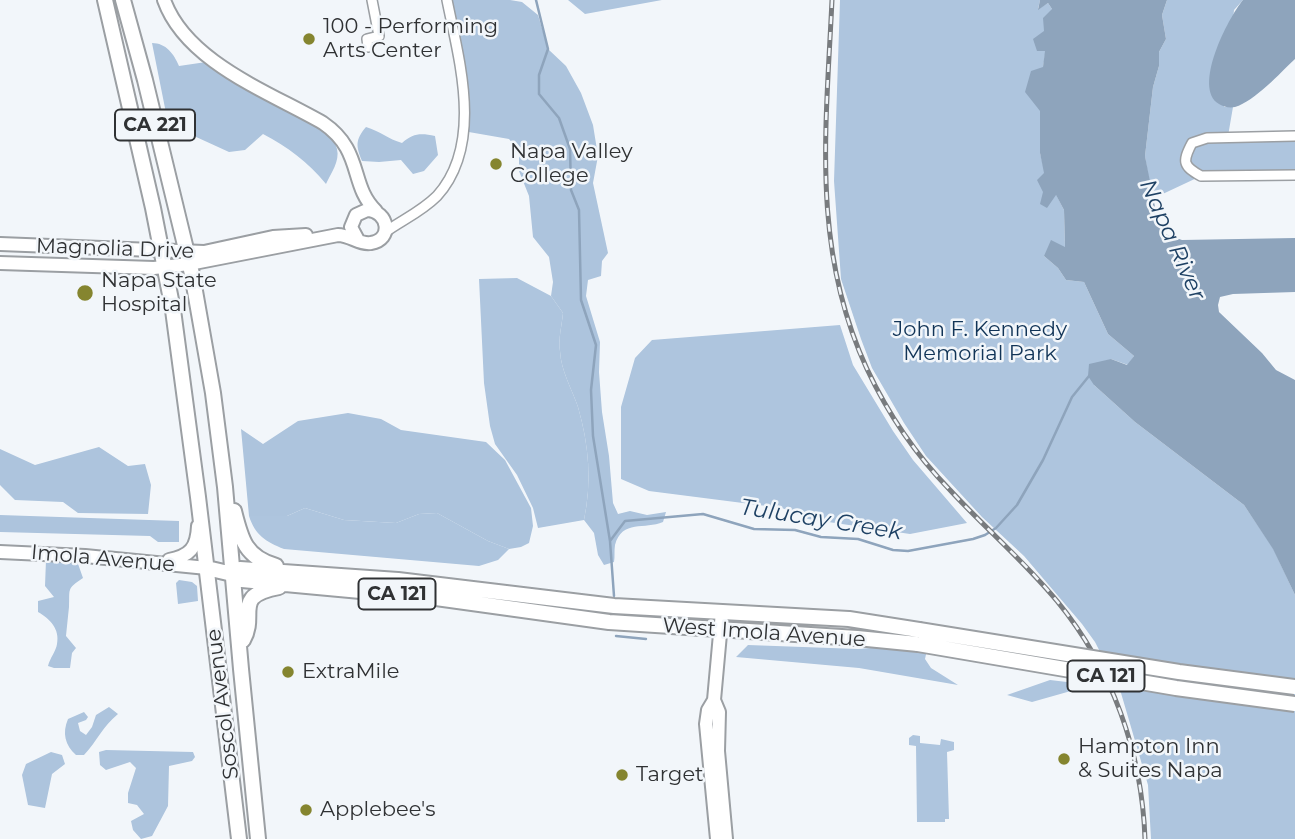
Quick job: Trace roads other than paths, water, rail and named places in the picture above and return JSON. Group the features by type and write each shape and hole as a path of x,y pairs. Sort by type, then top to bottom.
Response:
{"main road":[{"name":"CA 221","path":"105,0 173,310 207,568"},
{"name":"CA 221","path":"123,0 188,258 213,393 223,468 232,574"},
{"path":"223,468 239,529 251,553 261,561 280,567 336,575"},
{"name":"West Imola Avenue","path":"207,568 232,574 242,580 299,585 614,607 849,619 919,637 1177,688 1295,704"},
{"name":"Soscol Avenue","path":"207,568 239,839"},
{"name":"West Imola Avenue","path":"232,574 240,569 336,575 496,599 609,622 919,637 1295,687"},
{"name":"Soscol Avenue","path":"232,574 258,839"},
{"name":"CA 121","path":"239,648 246,634 247,613 255,595 278,587 299,585"}],"street":[{"path":"164,0 182,33 205,55 335,132 351,153 366,198 386,224 384,233"},
{"path":"368,47 367,39 379,36 372,0"},
{"path":"384,233 410,219 435,197 450,176 463,131 463,79 447,0"},
{"path":"1295,136 1207,138 1192,143 1185,162 1187,168 1201,176 1295,175"},
{"path":"358,240 353,233 354,218 361,200 360,182"},
{"path":"379,214 398,217 422,209"},
{"name":"Magnolia Drive","path":"0,263 164,267 204,252 273,237 342,228 367,210 379,214"},
{"name":"Magnolia Drive","path":"0,244 161,251 188,258 338,235 373,243 384,233"},
{"path":"111,267 112,248"},
{"path":"157,563 185,556 193,548 197,536 198,497"},
{"name":"Imola Avenue","path":"0,552 85,555 207,568"},
{"path":"717,839 706,724 708,710 714,700 722,612"},
{"path":"714,700 719,712 718,751 726,839"}],"water":[{"name":"Napa River","path":"1040,0 1167,0 1162,15 1166,39 1159,52 1145,156 1158,222 1165,234 1182,240 1295,238 1295,292 1233,294 1220,297 1218,305 1219,312 1276,370 1295,380 1295,595 1273,549 1244,505 1135,422 1094,385 1088,376 1089,364 1111,359 1127,365 1134,356 1108,334 1084,282 1066,280 1058,268 1044,256 1051,240 1065,247 1064,210 1056,195 1047,208 1040,204 1043,192 1037,180 1044,173 1040,153 1040,111 1025,92 1031,71 1043,67 1045,51 1037,51 1033,39 1044,31 1043,18 1052,9 1048,3 1038,10"},
{"path":"1243,0 1295,0 1295,59 1251,99 1235,107 1227,107 1219,104 1212,96 1209,84 1211,69 1222,37"}],"waterway":[{"name":"Tulucay Creek","path":"536,0 548,49 539,75 539,94 559,118 570,149 571,190 579,210 581,300 596,345 591,390 593,436 610,541"},
{"name":"Tulucay Creek","path":"614,596 610,541 625,521 703,514 754,529 795,530 821,537 858,539 893,550 908,551 985,535 996,528 1017,505 1043,460 1072,397 1089,376"},
{"name":"Tulucay Creek","path":"616,636 646,639"}],"railway":[{"path":"832,0 826,188 837,278 849,324 875,386 914,448 950,490 1044,586 1094,654 1120,712 1130,743 1138,775 1145,839"}],"place":[{"name":"100 - Performing Arts Center","path":"309,39"},
{"name":"Napa Valley College","path":"496,164"},
{"name":"Napa State Hospital","path":"85,293"},
{"name":"ExtraMile","path":"288,672"},
{"name":"Hampton Inn & Suites Napa","path":"1064,759"},
{"name":"Target","path":"622,775"},
{"name":"Applebee's","path":"306,810"}],"park label":[{"name":"John F. Kennedy Memorial Park","path":"980,342"}]}
